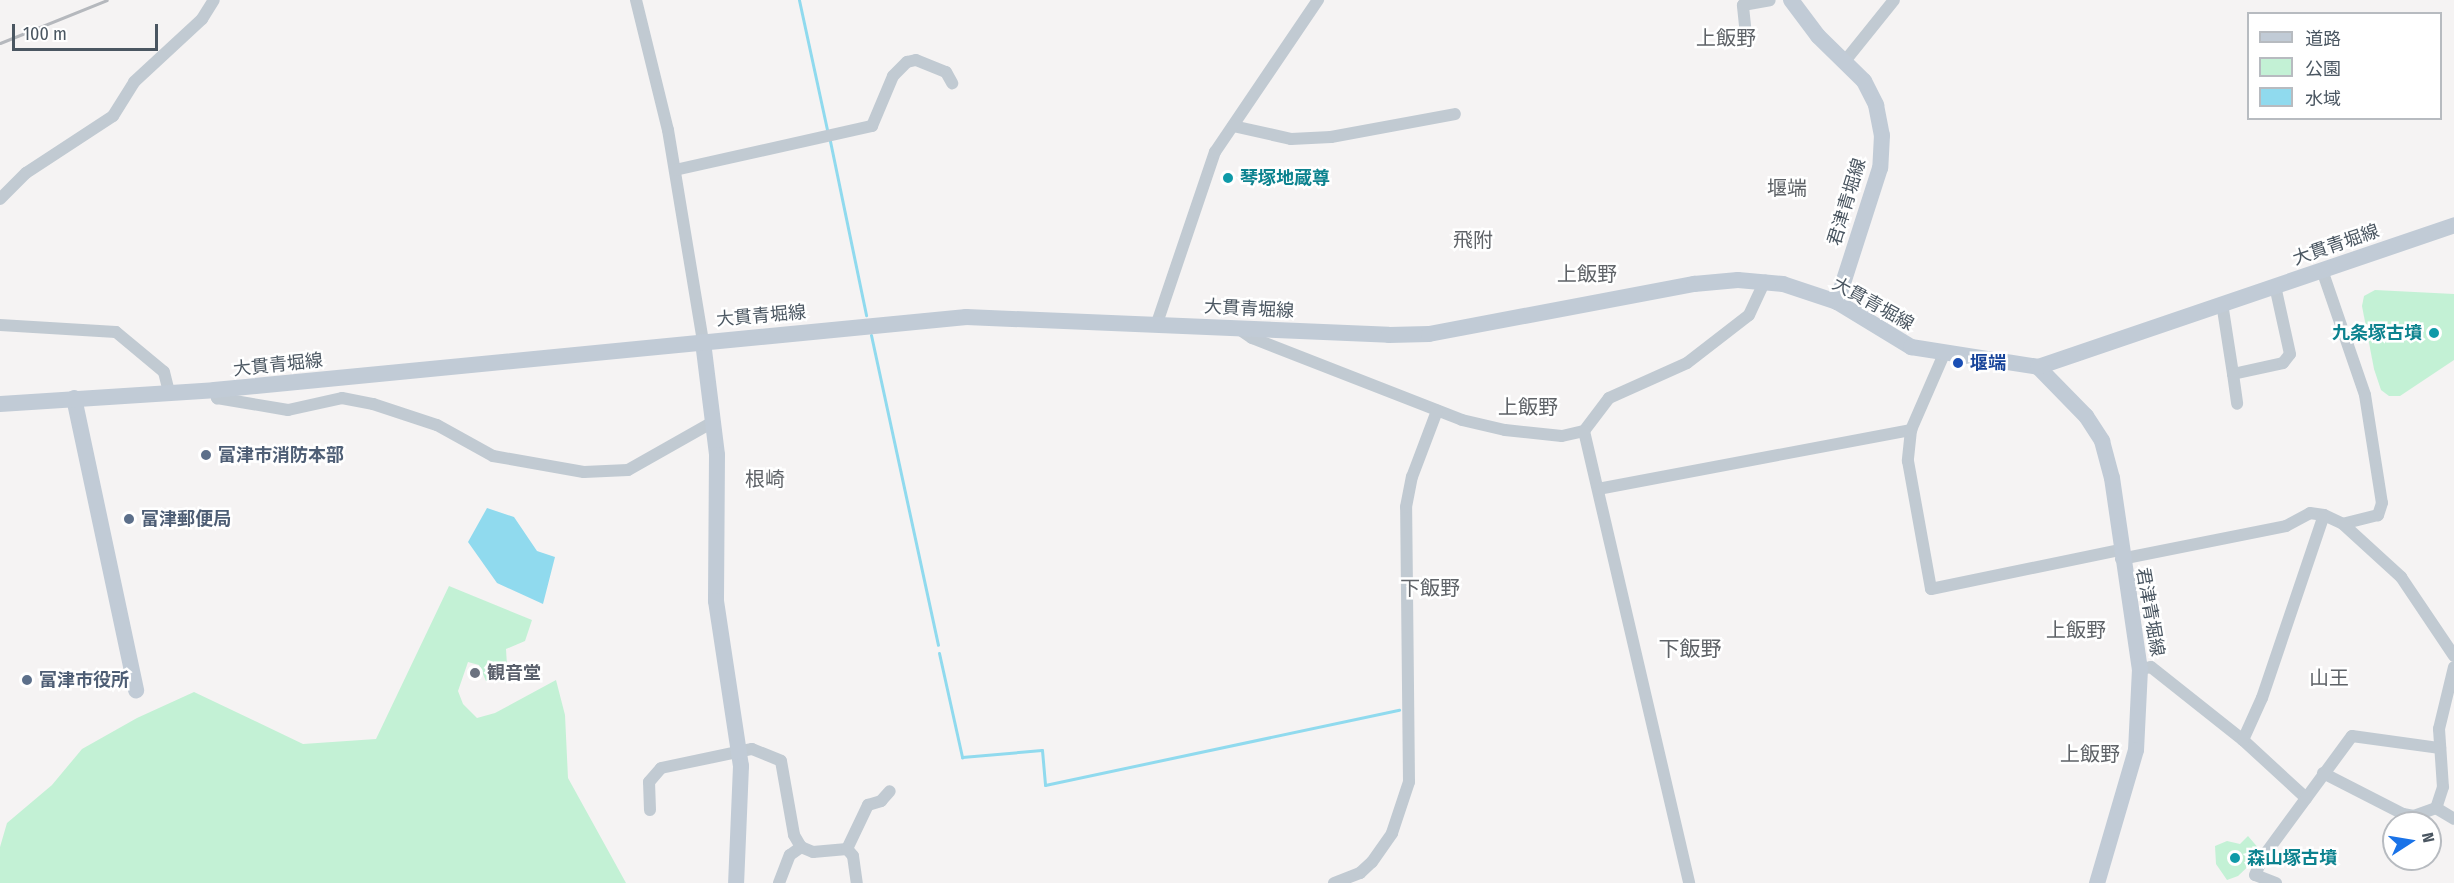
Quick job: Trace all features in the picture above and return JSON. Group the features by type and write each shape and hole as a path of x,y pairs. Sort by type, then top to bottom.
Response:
{"main road":[{"name":"君津青堀線","path":"1791,0 1870,92 1880,121 1882,148 1837,302"},
{"name":"大貫青堀線","path":"0,404 214,390 986,316 1429,334 1694,284 1765,281 1837,302 1902,344 1944,354 2038,367 2454,225"},
{"path":"703,342 719,497 716,601 739,750 735,883"},
{"name":"君津青堀線","path":"2038,367 2086,416 2102,441 2112,478 2120,554 2140,669 2136,750 2098,882"},
{"path":"74,398 136,690"}],"street":[{"path":"0,199 26,173 113,116 134,82 202,19 214,0"},
{"path":"636,0 658,80 703,342"},
{"path":"1157,324 1215,153 1318,0"},
{"path":"1746,35 1743,5 1770,0"},
{"path":"1882,0 1883,16"},
{"path":"1845,61 1894,0"},
{"path":"675,170 872,126 893,76 907,62 916,60 946,72 952,83"},
{"path":"1233,126 1292,139 1331,137 1455,114"},
{"path":"2322,270 2365,394 2382,503 2378,515 2343,524"},
{"path":"1238,328 1252,338 1437,411 1484,427 1528,434 1562,436 1584,431 1609,398 1687,363 1749,315 1765,281"},
{"path":"2233,374 2283,363 2290,354 2275,286"},
{"path":"2222,303 2237,404"},
{"path":"0,325 116,332 164,372 169,393"},
{"path":"1944,354 1911,430 1908,461 1931,589 2286,526 2310,513 2324,515 2343,524 2401,578 2454,657"},
{"path":"214,390 217,398 288,410 342,398 373,404 437,425 493,456 584,472 628,470 713,422"},
{"path":"1334,883 1360,873 1378,852 1392,833 1409,782 1406,507 1412,477 1437,411"},
{"path":"1598,489 1911,430"},
{"path":"1584,431 1689,883"},
{"path":"2243,740 2262,698 2324,515"},
{"path":"2436,808 2443,787 2439,729 2454,666"},
{"path":"2140,669 2151,667 2243,740 2306,798"},
{"path":"2276,883 2255,876 2263,857 2352,736 2440,748"},
{"path":"650,810 648,786 655,772 739,750 752,749 781,761 794,835 801,847 813,852 848,849"},
{"path":"2323,773 2403,814 2415,816 2436,808"},
{"path":"848,849 868,805 881,801 890,791"},
{"path":"2436,808 2454,819"},
{"path":"779,883 790,855 801,847"},
{"path":"848,849 853,855 857,883"}],"green space":[{"path":"2375,290 2454,294 2454,360 2400,396 2389,396 2381,390 2374,369 2362,306 2364,296"},
{"path":"449,586 532,620 525,641 506,649 508,682 486,681 479,665 468,662 458,691 463,704 477,718 495,713 556,680 565,715 568,778 626,883 0,883 0,847 7,823 52,785 82,749 137,718 194,692 303,744 376,739"},
{"path":"2248,836 2260,850 2258,857 2238,876 2227,880 2216,864 2215,846 2227,841 2240,844"}],"water":[{"path":"487,508 514,517 537,551 555,557 543,604 497,583 468,542"}],"waterway":[{"path":"799,0 827,130"},
{"path":"830,141 866,315"},
{"path":"871,335 938,645"},
{"path":"939,653 962,757 1042,750 1045,785 1399,710"}],"railway":[{"path":"0,43 107,0"}],"place":[{"name":"琴塚地蔵尊","path":"1228,178"},
{"name":"九条塚古墳","path":"2434,333"},
{"name":"堰端","path":"1958,363"},
{"name":"富津市消防本部","path":"206,455"},
{"name":"富津郵便局","path":"129,519"},
{"name":"観音堂","path":"475,673"},
{"name":"富津市役所","path":"27,680"},
{"name":"森山塚古墳","path":"2235,858"}],"district":[{"name":"上飯野","path":"1726,38"},
{"name":"堰端","path":"1787,188"},
{"name":"飛附","path":"1473,240"},
{"name":"上飯野","path":"1587,274"},
{"name":"上飯野","path":"1528,407"},
{"name":"根崎","path":"765,479"},
{"name":"下飯野","path":"1430,588"},
{"name":"上飯野","path":"2076,630"},
{"name":"下飯野","path":"1690,649"},
{"name":"山王","path":"2329,678"},
{"name":"上飯野","path":"2090,754"}]}
